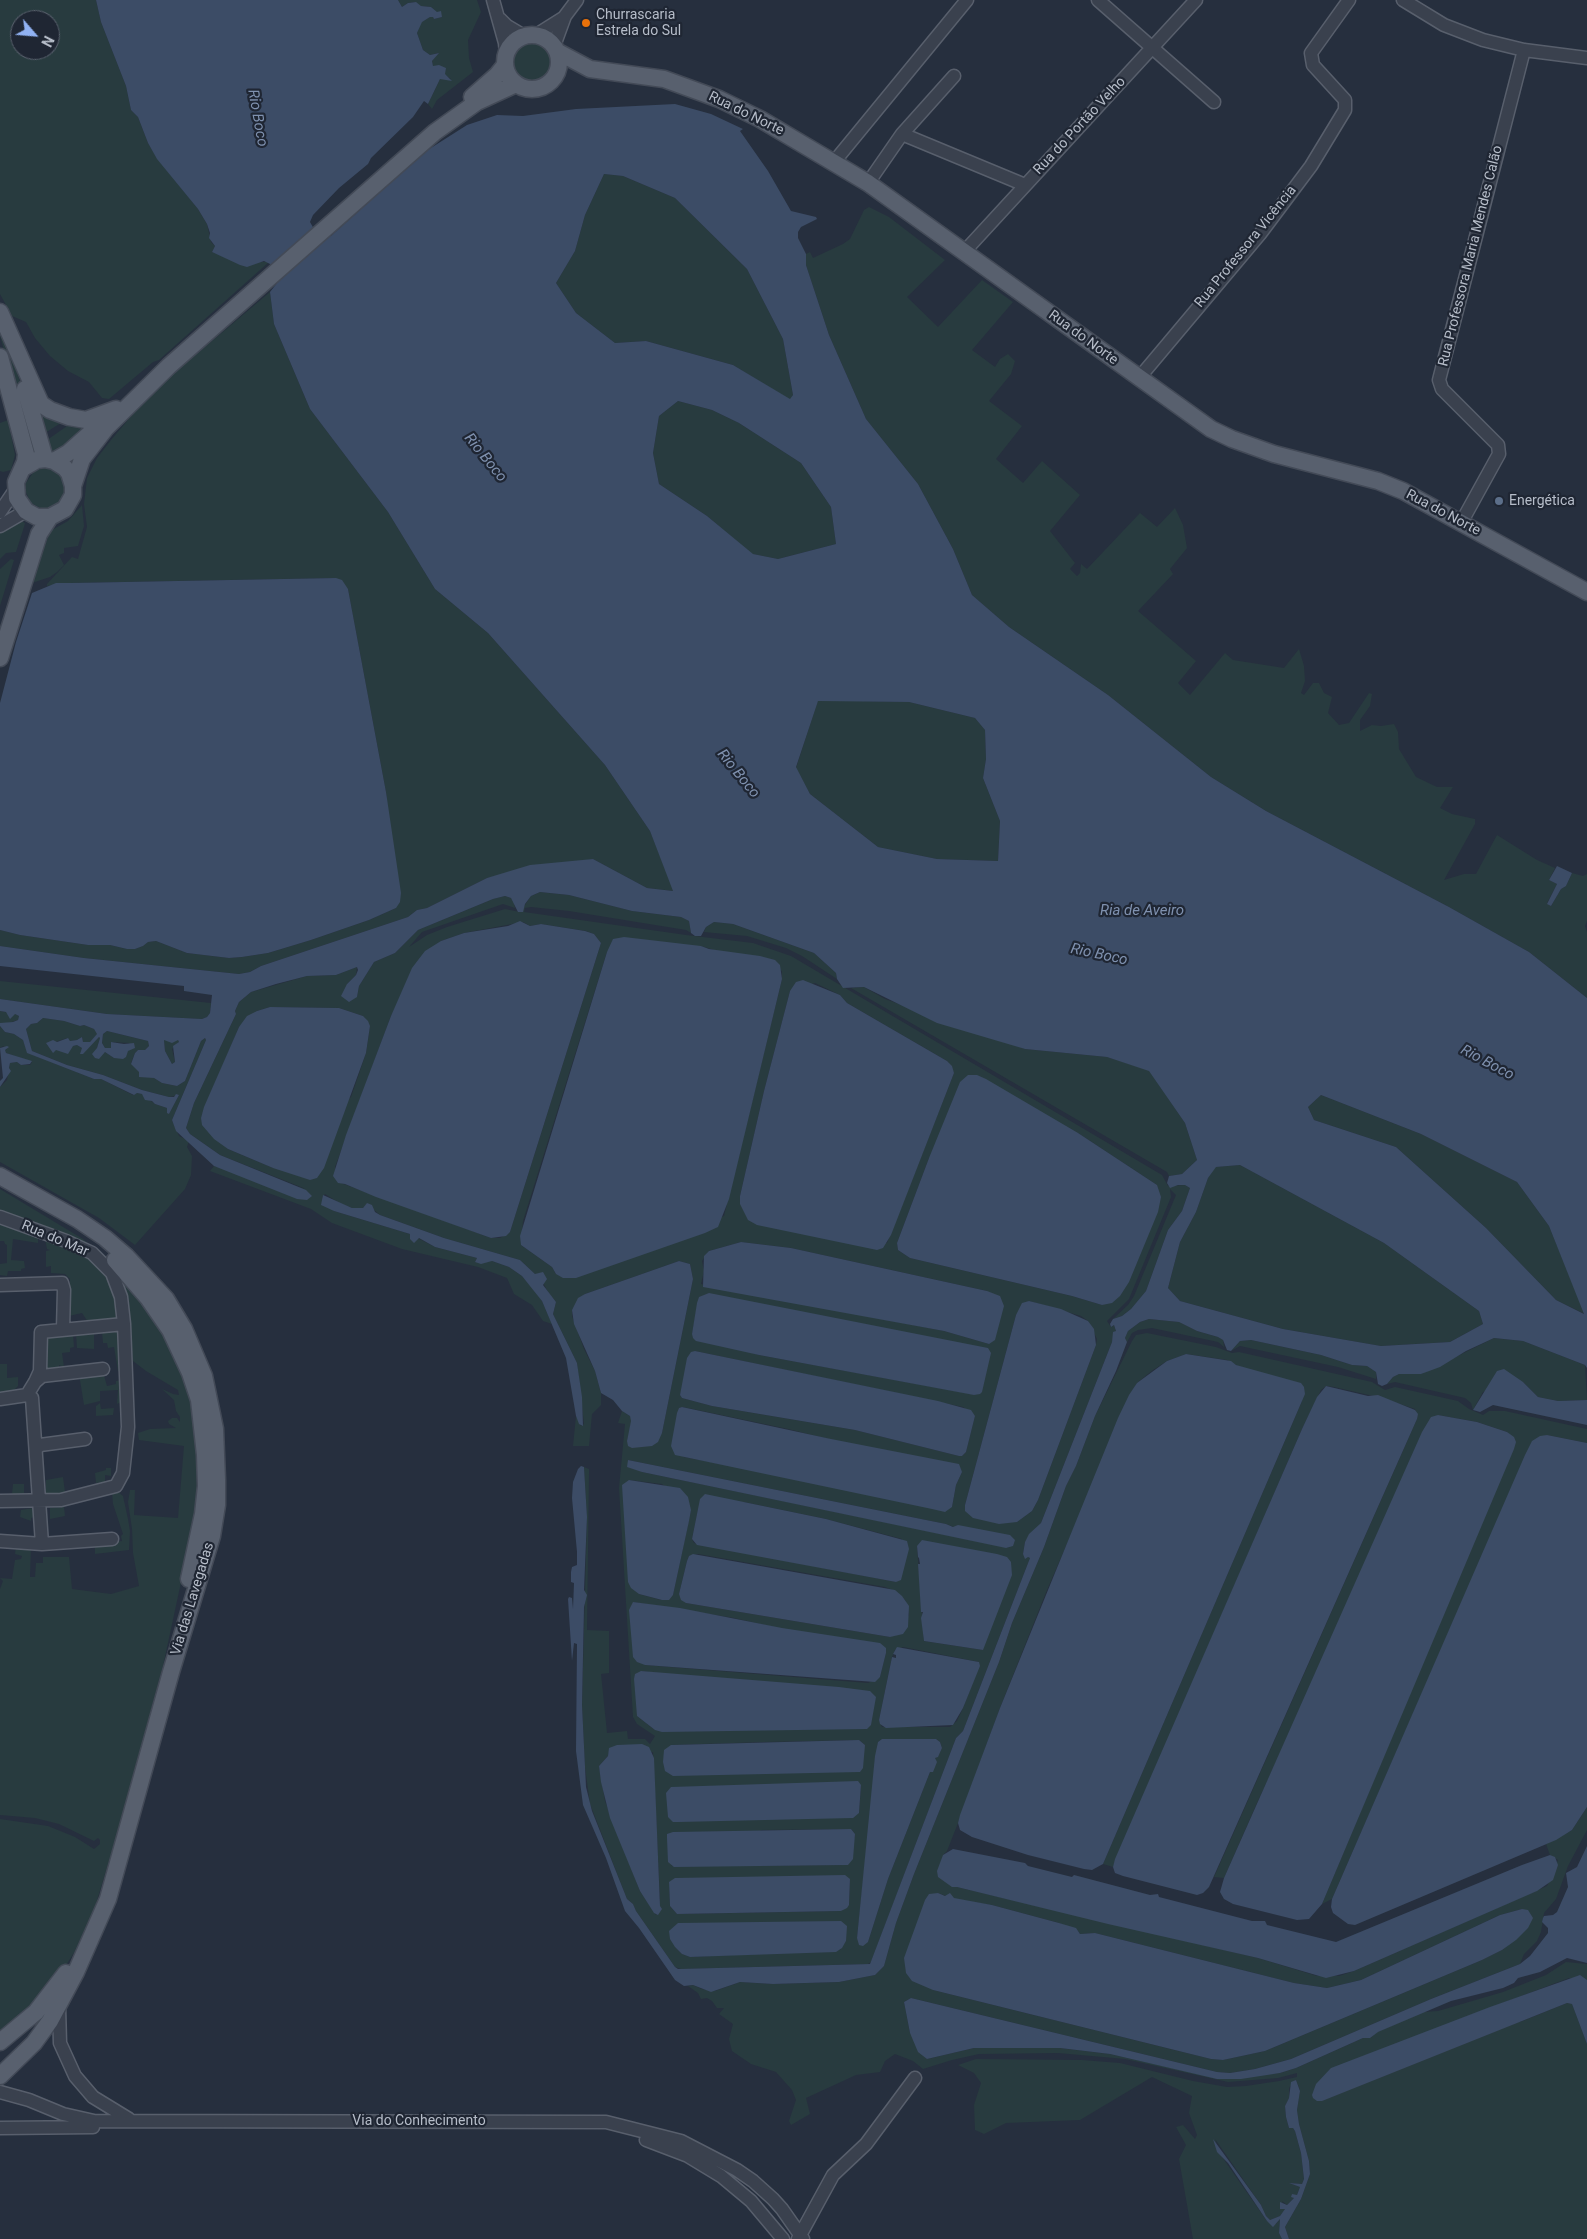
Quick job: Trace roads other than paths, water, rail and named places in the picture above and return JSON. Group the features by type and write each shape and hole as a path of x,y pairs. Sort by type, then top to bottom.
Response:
{"main road":[{"path":"332,218 412,141 477,93 505,60 510,46 530,35 543,37 556,49 558,69 554,77 541,88 524,88 516,84 507,73 505,60"},
{"name":"Rua do Norte","path":"556,49 590,68"},
{"name":"Rua do Norte","path":"554,77 571,71 590,68 664,79 719,99 760,119 868,183 1211,429 1232,439 1274,454 1378,481 1403,491 1587,592"},
{"path":"0,358 26,454 15,490 20,505 28,513 44,518 50,517 58,514 70,502 82,458 124,408 261,281 434,132 477,102 516,84"},
{"path":"23,468 29,463 50,460 68,453 182,347 261,281"},
{"path":"0,312 41,404 50,410 69,417 86,420 116,409"},
{"path":"9,332 50,460 65,468 69,473 73,486"},
{"path":"0,619 28,531 28,513"},
{"path":"0,658 39,534 50,517"},
{"name":"Via das Lavegadas","path":"0,1176 77,1219 105,1238 146,1276 166,1298 184,1329 204,1376 212,1411 217,1455 217,1505 212,1536 174,1663 108,1899 76,1972 59,2004 34,2043 0,2076"},
{"name":"Via das Lavegadas","path":"0,1183 96,1241 128,1272 160,1315 170,1330 190,1373 199,1400 205,1454 206,1486 201,1527 169,1661 116,1855 96,1917 57,1985 36,2012 0,2042"},
{"path":"112,1257 128,1266 140,1278 163,1308 188,1355 206,1406 212,1411 208,1421 212,1466 210,1499 201,1527"}],"street":[{"path":"493,0 498,16 505,60"},
{"path":"556,49 565,16 577,0"},
{"path":"834,162 967,0"},
{"path":"1098,0 1214,102"},
{"name":"Rua do Portão Velho","path":"964,252 1196,0"},
{"name":"Rua Professora Vicência","path":"1139,378 1260,234 1311,166 1345,110 1346,100 1313,66 1311,53 1349,0"},
{"path":"1403,0 1444,25 1483,40 1524,50 1587,58"},
{"path":"498,16 507,26 530,35 565,16"},
{"name":"Rua Professora Maria Mendes Calão","path":"1462,523 1498,454 1498,445 1442,389 1439,380 1524,50"},
{"path":"868,183 902,134 954,76"},
{"path":"902,134 1026,185"},
{"path":"0,512 15,490"},
{"path":"0,526 28,513"},
{"name":"Rua do Mar","path":"0,1217 66,1241 92,1253 112,1274 121,1297 124,1324 128,1426 123,1473 116,1486 61,1500 40,1501"},
{"path":"0,1285 62,1283 64,1290 63,1329"},
{"path":"28,1395 40,1371 41,1332 124,1324"},
{"path":"36,1382 42,1376 103,1370"},
{"path":"0,1399 28,1395"},
{"path":"28,1395 32,1398 42,1544"},
{"path":"36,1449 40,1445 85,1440"},
{"path":"0,1501 40,1501"},
{"path":"0,1541 42,1544 112,1539"},
{"path":"59,2004 60,2043 75,2076 98,2100 132,2120"},
{"path":"800,2238 833,2175 866,2144 915,2078"},
{"name":"Via do Conhecimento","path":"0,2092 78,2118 132,2120 606,2122 657,2134 702,2151 753,2180 782,2208 800,2238"},
{"name":"Via do Conhecimento","path":"0,2128 606,2128 667,2146 706,2166 741,2191 783,2239"},
{"path":"782,2208 804,2215 812,2212"}],"water":[{"name":"Ria de Aveiro","path":"96,0 398,0 402,7 408,3 416,2 421,6 431,7 437,12 441,11 442,17 434,19 430,17 422,22 417,33 423,50 430,55 439,53 432,61 433,66 439,65 446,68 445,74 452,81 440,79 428,104 424,101 413,117 371,158 368,164 339,188 313,215 310,222 314,229 324,237 331,236 423,153 467,125 497,115 523,116 576,109 675,104 711,114 743,129 740,131 768,171 791,211 816,217 817,219 801,227 798,232 798,238 806,254 806,265 829,335 866,419 918,484 953,549 972,595 1009,627 1108,695 1211,777 1266,811 1449,907 1529,952 1587,998 1587,1368 1585,1365 1523,1341 1494,1338 1466,1351 1440,1367 1421,1374 1399,1374 1382,1386 1378,1384 1376,1372 1367,1366 1352,1365 1321,1355 1251,1340 1240,1341 1231,1351 1227,1350 1223,1340 1218,1337 1197,1331 1179,1322 1149,1319 1140,1322 1128,1331 1125,1338 1127,1342 1116,1371 1066,1486 1044,1547 1012,1623 999,1662 914,1874 896,1923 884,1966 875,1975 839,1982 773,1984 740,1982 711,1992 693,1985 684,1986 675,1980 625,1911 606,1858 583,1805 576,1751 577,1644 574,1643 572,1661 568,1599 569,1597 572,1598 573,1609 574,1583 571,1582 571,1572 572,1567 577,1565 577,1552 572,1498 573,1482 578,1469 581,1466 584,1467 587,1517 584,1590 587,1595 584,1607 582,1705 586,1787 592,1811 627,1899 633,1904 636,1911 678,1969 870,1964 956,1738 963,1731 1030,1558 1025,1559 1023,1554 1025,1542 1029,1534 1041,1523 1112,1342 1113,1332 1116,1331 1114,1325 1111,1327 1110,1324 1113,1319 1122,1316 1131,1309 1146,1291 1168,1230 1182,1211 1190,1188 1185,1185 1178,1185 1170,1188 1167,1183 1169,1176 1182,1174 1197,1160 1185,1123 1149,1071 1107,1057 1025,1049 937,1023 864,987 843,988 837,979 836,973 814,953 733,924 714,922 706,927 701,936 695,936 691,933 689,921 681,917 632,911 569,895 540,892 531,896 525,904 523,912 518,912 511,898 505,896 493,899 418,930 395,953 374,962 359,986 357,997 349,1002 341,996 347,984 356,975 357,967 336,975 307,976 276,984 251,992 239,1002 235,1011 236,1014 194,1103 186,1128 190,1134 220,1155 306,1190 312,1196 307,1200 297,1199 214,1166 176,1131 172,1120 206,1040 205,1038 201,1041 185,1081 177,1086 162,1083 154,1078 139,1077 139,1072 131,1064 138,1050 145,1050 149,1046 148,1041 107,1031 103,1034 102,1043 105,1048 111,1048 111,1042 134,1043 135,1048 128,1051 123,1059 114,1058 105,1052 99,1059 95,1058 92,1054 97,1048 99,1037 83,1054 80,1054 82,1048 77,1045 73,1046 68,1054 56,1050 53,1053 46,1043 68,1038 70,1041 77,1040 82,1037 83,1042 90,1042 97,1034 94,1029 84,1025 80,1026 64,1021 43,1018 26,1029 32,1051 142,1090 169,1097 174,1097 176,1094 179,1095 169,1114 167,1113 167,1108 145,1100 142,1094 137,1093 134,1095 101,1079 94,1079 27,1053 23,1040 14,1034 5,1032 0,1023 13,1022 18,1020 19,1016 15,1014 10,1019 6,1012 0,1011 0,999 107,1014 202,1019 210,1013 212,995 184,991 184,986 0,966 0,946 84,958 239,974 250,972 261,966 408,917 417,910 427,908 487,878 530,865 593,859 647,888 673,891 650,831 605,765 488,633 435,589 388,512 310,409 274,324 270,292 277,283 277,276 272,265 264,261 247,267 212,252 215,246 209,238 210,233 207,224 198,209 157,159 148,143 138,117 131,110 126,86 101,22","holes":["604,174 623,176 675,198 747,269 783,339 793,395 790,399 733,365 646,341 615,343 576,313 556,283 575,251 585,215","678,401 712,410 739,423 801,463 831,507 836,544 778,559 753,554 707,516 659,484 653,453 659,416","818,701 909,702 975,718 985,730 986,759 983,778 1000,821 998,861 937,859 878,847 810,794 796,767","164,1040 172,1043 178,1040 179,1042 173,1046 175,1062 172,1064 165,1051","1321,1095 1421,1134 1517,1182 1549,1226 1584,1314 1556,1300 1486,1228 1396,1147 1314,1120 1308,1107","1240,1165 1384,1243 1479,1311 1483,1324 1450,1342 1381,1346 1283,1329 1180,1301 1168,1288 1180,1242 1196,1212 1208,1178 1216,1167"]},
{"path":"336,578 342,580 348,589 386,792 401,893 400,902 396,908 369,920 268,953 229,958 187,953 156,941 148,942 135,949 127,949 110,945 88,945 20,935 0,930 0,703 16,642 32,593 56,583"},
{"path":"1557,866 1572,873 1566,886 1561,889 1551,906 1547,904 1557,884 1549,880"},
{"path":"520,921 530,926 541,924 585,931 594,934 601,943 510,1232 506,1236 491,1238 338,1183 333,1176 346,1135 391,1016 412,968 425,951 441,941 464,933 508,926"},
{"path":"624,937 701,946 709,949 760,956 775,960 780,965 782,979 729,1199 718,1227 576,1278 563,1278 556,1274 552,1267 521,1245 520,1236 607,952 613,939"},
{"path":"803,980 840,995 847,1003 947,1061 952,1066 954,1073 891,1235 883,1248 877,1250 757,1225 748,1220 740,1204 740,1196 764,1091 790,991 796,982"},
{"path":"270,1007 339,1008 363,1016 370,1026 366,1053 324,1168 317,1178 310,1180 273,1168 228,1149 214,1139 202,1125 201,1118 204,1107 239,1027 247,1016"},
{"path":"9,1047 5,1050 6,1053 32,1061 30,1064 21,1065 17,1062 10,1063 9,1068 11,1071 0,1087 0,1081 3,1078 0,1048"},
{"path":"968,1075 977,1075 986,1079 1078,1133 1157,1185 1161,1197 1158,1212 1129,1282 1120,1296 1112,1303 1102,1305 1072,1296 910,1258 898,1250 897,1243 929,1158 960,1082"},
{"path":"323,1195 352,1208 363,1208 367,1203 372,1205 375,1212 380,1215 444,1238 520,1260 535,1274 543,1272 547,1279 543,1285 556,1302 553,1314 577,1363 582,1397 583,1426 579,1424 576,1416 566,1358 542,1301 522,1276 509,1267 492,1261 481,1264 475,1262 477,1258 435,1247 419,1238 414,1243 410,1239 410,1234 334,1211 321,1205"},
{"path":"741,1242 791,1248 987,1291 1000,1296 1004,1306 995,1340 989,1344 944,1331 703,1287 704,1256 709,1251"},
{"path":"679,1261 690,1264 693,1279 662,1433 658,1442 652,1446 632,1448 628,1446 627,1441 631,1421 630,1416 622,1411 613,1400 601,1393 595,1371 574,1324 572,1310 578,1298 585,1294"},
{"path":"709,1293 988,1348 991,1353 982,1392 974,1395 759,1355 696,1341 692,1334 697,1303 699,1297"},
{"path":"1029,1301 1061,1309 1088,1321 1094,1329 1096,1345 1038,1500 1032,1511 1017,1522 999,1524 973,1518 965,1511 965,1505 1016,1315 1022,1303"},
{"path":"695,1351 938,1401 971,1410 975,1416 966,1452 959,1456 855,1430 712,1406 682,1398 680,1395 687,1358 691,1352"},
{"path":"1186,1354 1231,1361 1236,1365 1301,1383 1305,1394 1103,1864 1092,1870 1084,1869 1028,1855 972,1837 960,1830 958,1823 960,1815 1000,1708 1118,1418 1137,1383 1167,1361"},
{"path":"1504,1369 1523,1382 1538,1397 1558,1401 1587,1400 1587,1425 1493,1405 1480,1412 1473,1410 1497,1371"},
{"path":"1326,1386 1368,1396 1378,1395 1415,1410 1418,1414 1417,1419 1209,1887 1203,1893 1197,1895 1115,1873 1113,1867 1115,1859 1302,1429 1317,1397"},
{"path":"682,1407 959,1464 962,1472 956,1485 952,1507 945,1512 675,1455 671,1446 677,1413 679,1408"},
{"path":"1438,1415 1477,1422 1507,1432 1514,1437 1516,1442 1514,1449 1322,1904 1309,1919 1297,1920 1233,1904 1224,1899 1220,1892 1224,1878 1422,1432 1431,1417"},
{"path":"1547,1435 1587,1443 1587,1807 1572,1830 1556,1840 1355,1925 1348,1924 1333,1913 1331,1907 1332,1899 1525,1455 1532,1441 1540,1436"},
{"path":"628,1460 946,1524 953,1527 958,1525 1010,1535 1015,1540 1013,1546 1006,1548 642,1472 627,1467"},
{"path":"629,1480 680,1488 688,1497 691,1510 689,1521 673,1595 669,1600 639,1594 631,1588 628,1582 622,1485"},
{"path":"705,1494 826,1519 907,1541 909,1549 901,1580 896,1582 697,1545 692,1539 700,1499"},
{"path":"922,1540 997,1554 1007,1557 1011,1562 1012,1575 983,1650 924,1641 918,1564 920,1564 917,1546"},
{"path":"693,1554 895,1590 909,1606 908,1627 903,1634 890,1637 686,1603 681,1600 679,1594 687,1561 689,1556"},
{"path":"633,1602 680,1608 782,1628 880,1643 886,1648 886,1653 880,1677 875,1682 645,1665 637,1662 633,1657 629,1610"},
{"path":"897,1647 979,1662 980,1666 963,1708 953,1725 886,1728 880,1724 879,1720 892,1657 896,1658 896,1655 893,1654"},
{"path":"641,1671 839,1687 870,1691 876,1697 871,1725 867,1729 662,1732 655,1730 637,1716 634,1679 635,1674"},
{"path":"882,1739 936,1739 940,1742 942,1748 938,1757 935,1758 937,1762 933,1772 930,1772 888,1879 868,1942 863,1946 859,1945 857,1938 875,1756 878,1742"},
{"path":"859,1740 865,1745 863,1768 860,1772 673,1776 665,1771 663,1762 664,1750 671,1745"},
{"path":"642,1744 649,1747 654,1758 660,1906 662,1909 658,1915 654,1913 640,1891 610,1818 599,1766 608,1756 609,1748 617,1745"},
{"path":"858,1781 861,1785 859,1813 853,1818 673,1822 668,1817 666,1793 671,1787"},
{"path":"851,1829 855,1834 853,1859 848,1865 674,1867 668,1862 667,1834 673,1832"},
{"path":"1587,1846 1587,1963 1567,1958 1540,1972 1518,1978 1514,1983 1503,1988 1451,2001 1378,2032 1370,2038 1363,2038 1296,2068 1280,2073 1241,2079 1217,2079 1110,2054 1060,2048 974,2048 927,2059 918,2052 910,2033 904,2002 911,1998 1217,2072 1230,2073 1255,2069 1291,2059 1431,1999 1520,1964 1530,1956 1548,1933 1548,1928 1542,1922 1543,1918 1557,1912 1568,1887 1566,1873 1577,1867"},
{"path":"953,1849 1025,1863 1028,1866 1072,1877 1074,1875 1150,1895 1158,1894 1159,1897 1252,1921 1265,1921 1267,1925 1336,1942 1550,1855 1555,1857 1558,1865 1553,1880 1537,1891 1354,1971 1326,1978 1258,1958 952,1887 938,1877 937,1871 943,1855"},
{"path":"845,1875 850,1879 849,1905 841,1911 677,1914 670,1906 669,1882 675,1878"},
{"path":"938,1893 945,1896 950,1893 954,1898 992,1905 1059,1923 1076,1928 1080,1934 1095,1933 1294,1983 1327,1988 1361,1980 1500,1915 1522,1909 1528,1910 1533,1918 1528,1928 1516,1940 1502,1950 1482,1960 1265,2051 1223,2060 1211,2059 933,1990 912,1981 906,1973 904,1958 925,1900 929,1894"},
{"path":"841,1921 847,1926 846,1941 842,1948 836,1952 690,1957 682,1954 675,1947 670,1939 669,1931 678,1923"},
{"path":"1580,1975 1587,1980 1587,2044 1572,2004 1567,2003 1322,2101 1317,2101 1313,2098 1312,2095 1316,2084 1331,2068 1490,2007"},
{"path":"1296,2080 1300,2091 1297,2110 1299,2124 1309,2161 1310,2174 1301,2199 1285,2227 1289,2239 1282,2239 1279,2233 1280,2219 1273,2227 1267,2221 1228,2163 1217,2152 1213,2139 1261,2205 1266,2216 1270,2220 1280,2216 1285,2209 1280,2209 1280,2202 1287,2205 1294,2198 1291,2197 1292,2194 1297,2195 1300,2187 1289,2183 1302,2184 1304,2179 1301,2153 1295,2131 1293,2128 1289,2128 1285,2106 1289,2098 1291,2082"}],"place":[{"name":"Churrascaria Estrela do Sul","path":"586,23"},
{"name":"Energética","path":"1499,501"}],"water label":[{"name":"Rio Boco","path":"257,118"},
{"name":"Rio Boco","path":"485,458"},
{"name":"Rio Boco","path":"738,774"},
{"name":"Rio Boco","path":"1099,955"},
{"name":"Rio Boco","path":"1487,1063"}]}
